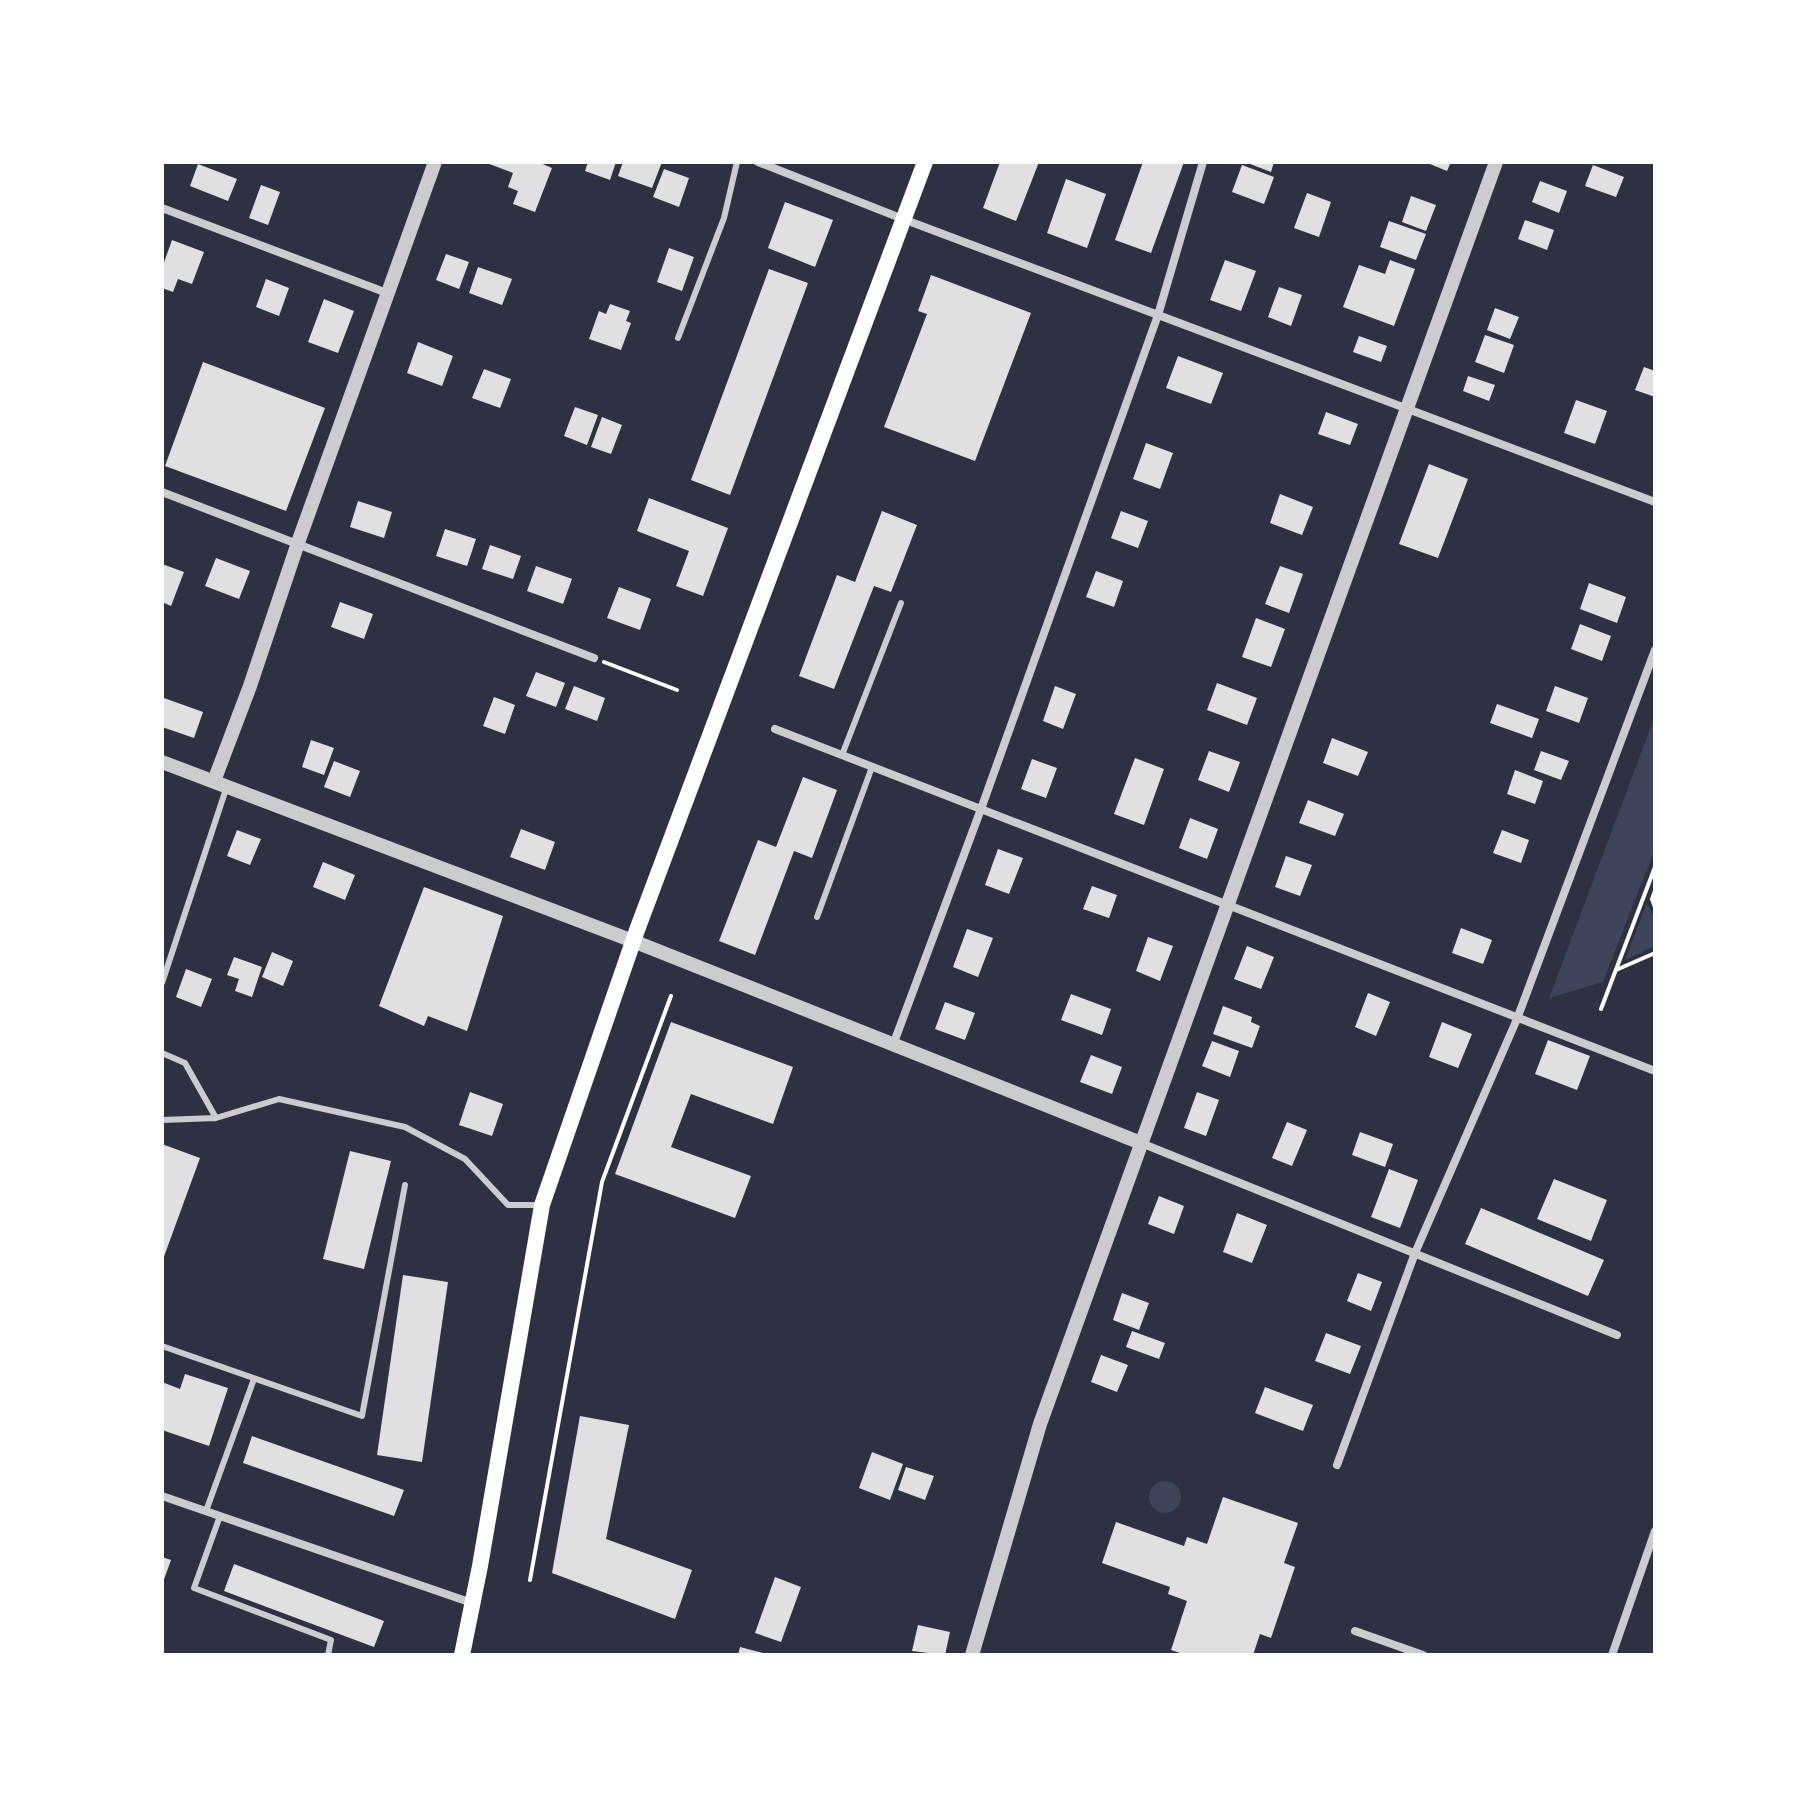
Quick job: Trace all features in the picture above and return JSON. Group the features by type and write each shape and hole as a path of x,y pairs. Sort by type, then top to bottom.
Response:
{"main road":[{"path":"462,1655 542,1205 633,941 925,162"}],"street":[{"path":"220,783 299,542 435,162"},
{"path":"758,162 1655,502"},
{"path":"893,1045 1158,315 1203,162"},
{"path":"972,1655 1040,1424 1496,162"},
{"path":"162,208 387,293"},
{"path":"162,492 299,542 594,658"},
{"path":"1337,1465 1415,1253 1517,1019 1655,650"},
{"path":"775,729 1655,1071"},
{"path":"162,762 633,941 1617,1335"},
{"path":"162,1496 473,1604"},
{"path":"1612,1655 1655,1531"},
{"path":"1355,1631 1423,1655"}],"lane":[{"path":"678,338 724,218 737,162"},
{"path":"842,755 901,603"},
{"path":"817,917 872,767"},
{"path":"162,983 220,783"},
{"path":"162,1053 185,1063 216,1118"},
{"path":"162,1120 216,1118 279,1099 405,1127 465,1159 508,1205 542,1205"},
{"path":"162,1346 362,1416 405,1185"},
{"path":"206,1511 254,1379"},
{"path":"220,1516 194,1588 331,1640 328,1655"}],"path":[{"path":"594,658 677,690"},
{"path":"1655,867 1652,899 1655,907"},
{"path":"1601,1009 1653,886"},
{"path":"1616,970 1655,953"},
{"path":"530,1580 602,1182 671,996"}],"shaded area":[{"path":"1655,716 1655,849 1603,982 1549,998"},
{"path":"1647,903 1655,921 1655,946 1625,960"},
{"path":"1165,1481 1176,1486 1181,1497 1176,1508 1165,1513 1154,1508 1149,1497 1154,1486"}],"building":[{"path":"484,162 538,162 552,168 535,212 513,204 518,191 508,187 513,173"},
{"path":"588,162 616,162 610,180 585,171"},
{"path":"623,162 662,162 652,188 618,176"},
{"path":"1000,162 1039,162 1016,221 983,208"},
{"path":"1143,162 1184,162 1151,253 1115,240"},
{"path":"1245,162 1274,162 1271,172"},
{"path":"1425,162 1451,162 1447,171"},
{"path":"198,164 237,179 228,201 190,186"},
{"path":"1242,165 1274,177 1264,204 1232,192"},
{"path":"1593,165 1624,177 1616,197 1585,186"},
{"path":"664,169 689,178 679,207 653,197"},
{"path":"1066,179 1106,194 1087,248 1047,233"},
{"path":"1540,181 1567,191 1559,213 1532,202"},
{"path":"261,185 280,192 268,225 249,218"},
{"path":"1307,193 1331,202 1319,237 1294,228"},
{"path":"1411,196 1436,205 1426,231 1402,222"},
{"path":"785,202 833,220 815,267 768,248"},
{"path":"1525,220 1554,230 1547,250 1518,239"},
{"path":"1389,221 1426,234 1416,260 1380,247"},
{"path":"172,240 204,252 192,284 178,279 173,292 162,288 162,268"},
{"path":"669,248 694,257 682,291 657,282"},
{"path":"446,254 469,262 459,289 436,280"},
{"path":"1225,260 1256,271 1241,311 1210,300"},
{"path":"1390,260 1415,269 1394,326 1343,307 1359,265 1385,274"},
{"path":"478,267 512,279 502,305 469,293"},
{"path":"769,269 808,283 730,495 691,480"},
{"path":"931,275 1031,313 975,461 884,427 927,314 918,311"},
{"path":"266,279 289,288 279,316 256,307"},
{"path":"1279,287 1302,295 1291,326 1268,317"},
{"path":"324,299 354,311 338,353 308,342"},
{"path":"610,304 630,311 626,321 631,323 621,350 589,339 599,311 606,314"},
{"path":"1495,308 1519,317 1510,339 1487,330"},
{"path":"1485,335 1514,345 1504,373 1475,362"},
{"path":"1359,336 1387,346 1381,362 1353,352"},
{"path":"418,342 453,356 442,386 407,373"},
{"path":"1178,356 1223,373 1211,404 1166,388"},
{"path":"203,362 325,408 286,511 165,466"},
{"path":"1644,367 1655,371 1655,397 1635,390"},
{"path":"484,369 511,379 500,408 472,398"},
{"path":"1468,376 1495,385 1489,401 1463,391"},
{"path":"1576,400 1607,411 1595,444 1564,433"},
{"path":"575,407 598,415 587,445 564,436"},
{"path":"1326,412 1358,424 1350,445 1318,434"},
{"path":"602,417 622,425 611,454 591,447"},
{"path":"1146,443 1173,453 1160,489 1133,479"},
{"path":"1429,464 1468,479 1438,558 1399,544"},
{"path":"1280,494 1313,507 1302,535 1270,523"},
{"path":"649,498 728,528 703,596 676,586 689,551 637,531"},
{"path":"358,501 392,512 384,538 350,527"},
{"path":"882,511 917,525 891,592 874,586 834,689 799,676 837,575 855,582"},
{"path":"1121,511 1148,521 1138,548 1111,538"},
{"path":"445,529 476,539 467,566 436,556"},
{"path":"490,545 521,556 513,579 482,569"},
{"path":"216,558 250,571 239,599 205,586"},
{"path":"162,564 184,572 171,606 162,602"},
{"path":"536,566 572,579 563,604 527,591"},
{"path":"1280,566 1303,574 1289,613 1265,604"},
{"path":"1096,571 1123,581 1114,607 1086,597"},
{"path":"1589,583 1626,597 1617,623 1580,609"},
{"path":"619,587 651,599 640,630 607,618"},
{"path":"340,602 373,614 364,639 331,627"},
{"path":"1256,618 1285,629 1271,667 1242,657"},
{"path":"1580,624 1611,636 1602,661 1571,649"},
{"path":"536,672 565,683 556,707 526,696"},
{"path":"1217,683 1257,698 1247,725 1207,710"},
{"path":"574,686 605,698 597,721 565,709"},
{"path":"1055,686 1076,694 1063,729 1043,721"},
{"path":"1555,686 1588,698 1579,723 1546,711"},
{"path":"494,697 515,705 505,734 483,726"},
{"path":"164,698 203,712 194,738 162,727"},
{"path":"1497,704 1539,719 1532,738 1490,723"},
{"path":"1332,738 1368,752 1358,776 1323,763"},
{"path":"311,740 334,748 324,775 302,767"},
{"path":"1209,751 1240,762 1229,792 1198,780"},
{"path":"1541,751 1569,761 1561,780 1534,770"},
{"path":"1135,758 1164,769 1144,825 1114,814"},
{"path":"1032,759 1057,768 1046,798 1021,789"},
{"path":"334,761 360,771 350,797 324,787"},
{"path":"1515,770 1543,781 1535,804 1507,794"},
{"path":"803,777 837,790 812,858 794,851 755,955 719,941 758,840 776,847"},
{"path":"1308,800 1344,814 1335,836 1299,823"},
{"path":"1190,818 1218,829 1207,859 1179,848"},
{"path":"521,829 555,842 545,870 510,857"},
{"path":"237,830 261,839 250,865 227,856"},
{"path":"1502,830 1529,840 1521,863 1493,853"},
{"path":"998,849 1023,858 1009,894 985,885"},
{"path":"1286,856 1312,865 1300,896 1275,887"},
{"path":"323,862 355,875 345,900 313,887"},
{"path":"1092,886 1117,895 1109,918 1083,909"},
{"path":"424,887 503,916 467,1031 428,1016 424,1026 379,1006"},
{"path":"1461,928 1492,940 1483,964 1452,953"},
{"path":"967,929 993,938 978,977 953,967"},
{"path":"1148,937 1173,946 1160,981 1136,971"},
{"path":"1247,946 1274,957 1261,989 1234,979"},
{"path":"272,952 293,961 283,986 262,977"},
{"path":"234,957 262,967 252,997 235,991 239,979 227,975"},
{"path":"186,969 212,979 201,1007 176,997"},
{"path":"1368,993 1390,1002 1376,1036 1355,1027"},
{"path":"1071,994 1111,1009 1102,1035 1061,1020"},
{"path":"945,1002 975,1013 965,1040 935,1029"},
{"path":"1223,1006 1252,1017 1251,1022 1260,1026 1252,1048 1213,1034"},
{"path":"671,1022 793,1067 773,1124 691,1094 671,1147 751,1176 735,1218 615,1174"},
{"path":"1442,1022 1472,1034 1458,1068 1429,1057"},
{"path":"1548,1040 1590,1056 1577,1090 1535,1074"},
{"path":"1212,1041 1239,1051 1230,1077 1202,1066"},
{"path":"1091,1055 1122,1067 1112,1094 1080,1082"},
{"path":"470,1092 503,1104 492,1136 459,1125"},
{"path":"1197,1092 1219,1100 1206,1136 1184,1128"},
{"path":"1287,1122 1307,1130 1292,1166 1272,1158"},
{"path":"1360,1132 1393,1144 1385,1167 1352,1155"},
{"path":"162,1144 200,1158 162,1262"},
{"path":"350,1151 391,1161 364,1269 323,1259"},
{"path":"1389,1169 1418,1180 1400,1228 1371,1217"},
{"path":"1554,1179 1607,1200 1591,1241 1537,1219"},
{"path":"1159,1196 1184,1206 1174,1234 1148,1224"},
{"path":"1481,1208 1604,1260 1588,1296 1465,1244"},
{"path":"1237,1213 1267,1225 1252,1263 1223,1252"},
{"path":"1358,1273 1382,1282 1371,1311 1347,1301"},
{"path":"403,1275 448,1282 422,1462 377,1455"},
{"path":"1122,1293 1149,1303 1139,1330 1113,1320"},
{"path":"1132,1331 1165,1343 1159,1359 1126,1347"},
{"path":"1326,1333 1361,1346 1350,1374 1315,1361"},
{"path":"1101,1355 1128,1365 1117,1392 1091,1382"},
{"path":"185,1374 228,1388 209,1446 162,1430 162,1382 180,1389"},
{"path":"1265,1387 1313,1405 1303,1431 1255,1413"},
{"path":"580,1416 629,1425 606,1539 692,1570 675,1619 552,1573"},
{"path":"252,1436 404,1490 394,1516 243,1463"},
{"path":"872,1452 903,1464 890,1500 859,1488"},
{"path":"906,1467 934,1476 925,1500 898,1490"},
{"path":"1223,1497 1298,1523 1284,1563 1295,1567 1271,1638 1260,1634 1253,1655 1186,1655 1171,1650 1187,1601 1168,1594 1170,1587 1102,1563 1116,1522 1184,1546 1187,1537 1207,1544"},
{"path":"162,1557 171,1560 162,1585"},
{"path":"234,1564 384,1621 374,1647 224,1591"},
{"path":"775,1577 801,1587 781,1642 755,1633"},
{"path":"918,1625 950,1632 945,1655 912,1651"},
{"path":"740,1647 767,1654 767,1655 738,1655"}]}
